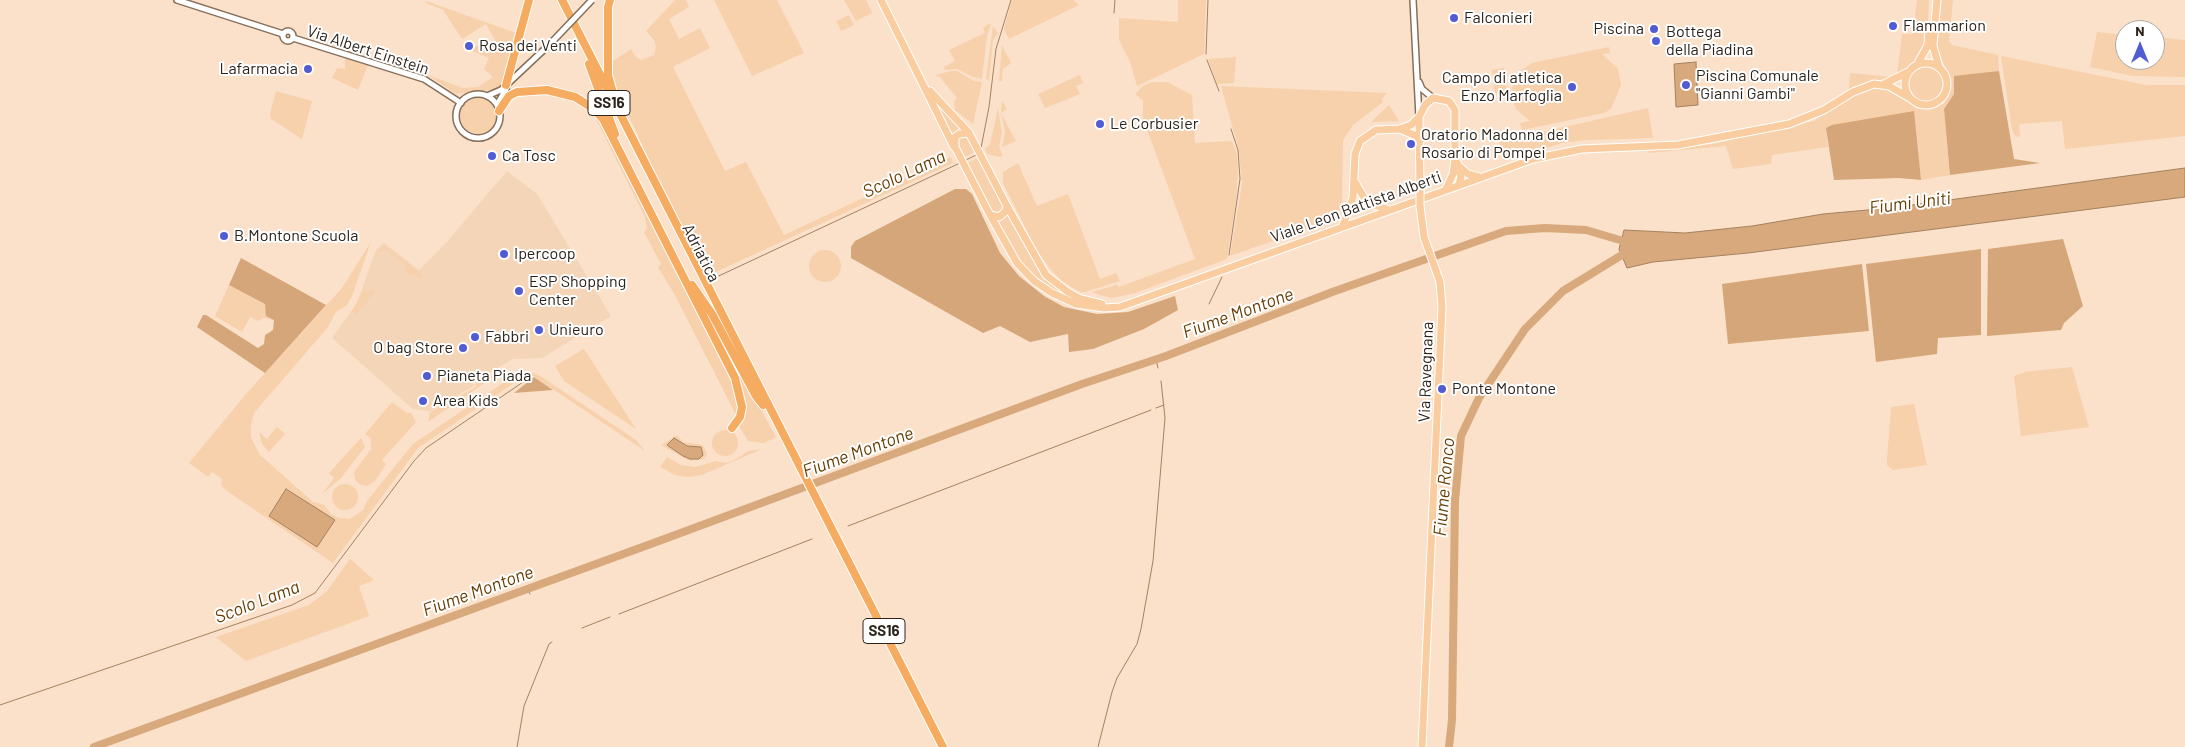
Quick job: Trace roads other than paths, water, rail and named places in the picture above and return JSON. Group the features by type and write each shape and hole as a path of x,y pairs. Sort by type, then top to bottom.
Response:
{"highway":[{"path":"509,83 529,0"},
{"name":"Adriatica","path":"557,0 588,64 824,516"},
{"name":"Adriatica","path":"562,0 699,274"},
{"name":"SS16","path":"610,0 608,7 608,75 612,90 646,160 648,170"},
{"path":"588,64 623,157 740,391 742,412 732,428"},
{"name":"SS16","path":"498,108 509,96 524,90 547,90 575,97 594,109 602,119 623,157"},
{"path":"679,267 712,314 756,396 763,405"},
{"name":"Adriatica","path":"707,289 763,405 776,425"},
{"name":"SS16","path":"824,516 937,747"},
{"name":"SS16","path":"824,516 943,747"}],"main road":[{"path":"881,0 955,147"},
{"path":"1908,96 1905,84 1908,72 1917,65 1928,45 1931,0"},
{"path":"1883,85 1901,91 1913,102 1926,106 1932,105 1944,97 1947,91 1947,78 1939,67 1933,46 1937,0"},
{"path":"1917,65 1928,63 1939,67"},
{"name":"Viale Leon Battista Alberti","path":"955,147 1017,262 1034,281 1052,293 1076,304 1091,307 1120,307 1343,225 1532,159 1563,151 1678,145 1789,124 1824,110 1853,92 1867,86 1883,85 1908,72"},
{"path":"919,77 968,133"},
{"path":"1343,225 1351,209 1355,182 1355,154 1360,141 1376,130 1400,129 1411,125 1419,117 1422,108 1433,98 1449,101 1455,110 1457,162 1461,177 1459,184"},
{"name":"Via Ravegnana","path":"1419,117 1420,206 1424,237 1441,290 1442,307 1422,747"},
{"path":"1400,129 1414,135 1420,141"},
{"path":"955,147 955,137 959,134 968,133"},
{"name":"Viale Leon Battista Alberti","path":"968,133 977,146 1037,261 1056,284 1081,299 1104,304 1130,304"},
{"path":"1457,162 1468,174 1480,177"},
{"path":"1446,189 1457,162"},
{"path":"1453,174 1459,184"},
{"path":"1355,182 1368,203 1388,209"},
{"path":"1351,209 1364,218 1368,203"},
{"path":"990,215 995,217 1002,216 1007,206"}],"street":[{"name":"Via Albert Einstein","path":"176,0 283,34 290,31 293,38 312,46 424,79 460,103"},
{"path":"509,83 501,95 498,108 499,121 494,132 484,138 465,134 458,125 456,111 460,103 475,94 487,96 497,93 550,44 592,0"},
{"name":"Via Ravegnana","path":"1414,0 1419,117"},
{"path":"1418,75 1422,89 1433,98"},
{"path":"487,96 498,108"}],"waterway":[{"name":"Scolo Lama","path":"981,148 989,107 996,49 1011,0"},
{"path":"1114,13 1115,0"},
{"path":"1206,54 1208,0"},
{"path":"1207,60 1219,91"},
{"path":"1229,255 1240,179 1238,150 1231,129"},
{"name":"Scolo Lama","path":"966,160 978,154"},
{"name":"Scolo Lama","path":"708,281 960,163"},
{"name":"Fiume Montone","path":"94,747 1082,384 1166,356 1335,291 1506,231 1545,228 1586,230 1630,243"},
{"name":"Fiume Ronco","path":"1449,747 1452,720 1455,501 1461,436 1479,398 1525,329 1563,291 1630,250"},
{"path":"1209,304 1222,277"},
{"path":"1156,360 1158,368"},
{"name":"Scolo Lama","path":"0,705 292,605 315,593 414,461 426,448 532,376"},
{"path":"1098,747 1117,678 1137,644 1153,561 1165,418 1161,381"},
{"path":"1156,408 1164,405"},
{"path":"848,526 1151,410"},
{"path":"619,614 812,539"},
{"name":"Fiume Montone","path":"528,589 530,594"},
{"path":"582,628 610,617"},
{"path":"517,747 524,706 549,644 552,642"}],"place":[{"name":"Falconieri","path":"1454,18"},
{"name":"Flammarion","path":"1893,26"},
{"name":"Piscina","path":"1654,29"},
{"name":"Bottega della Piadina","path":"1656,41"},
{"name":"Rosa dei Venti","path":"469,46"},
{"name":"Lafarmacia","path":"308,69"},
{"name":"Piscina Comunale \"Gianni Gambi\"","path":"1686,85"},
{"name":"Campo di atletica Enzo Marfoglia","path":"1572,87"},
{"name":"Le Corbusier","path":"1100,124"},
{"name":"Oratorio Madonna del Rosario di Pompei","path":"1411,144"},
{"name":"Ca Tosc","path":"492,156"},
{"name":"B.Montone Scuola","path":"224,236"},
{"name":"Ipercoop","path":"504,254"},
{"name":"ESP Shopping Center","path":"519,291"},
{"name":"Unieuro","path":"539,330"},
{"name":"Fabbri","path":"475,337"},
{"name":"O bag Store","path":"463,348"},
{"name":"Pianeta Piada","path":"427,376"},
{"name":"Ponte Montone","path":"1442,389"},
{"name":"Area Kids","path":"423,401"}],"water label":[{"name":"Fiumi Uniti","path":"1910,203"}]}
